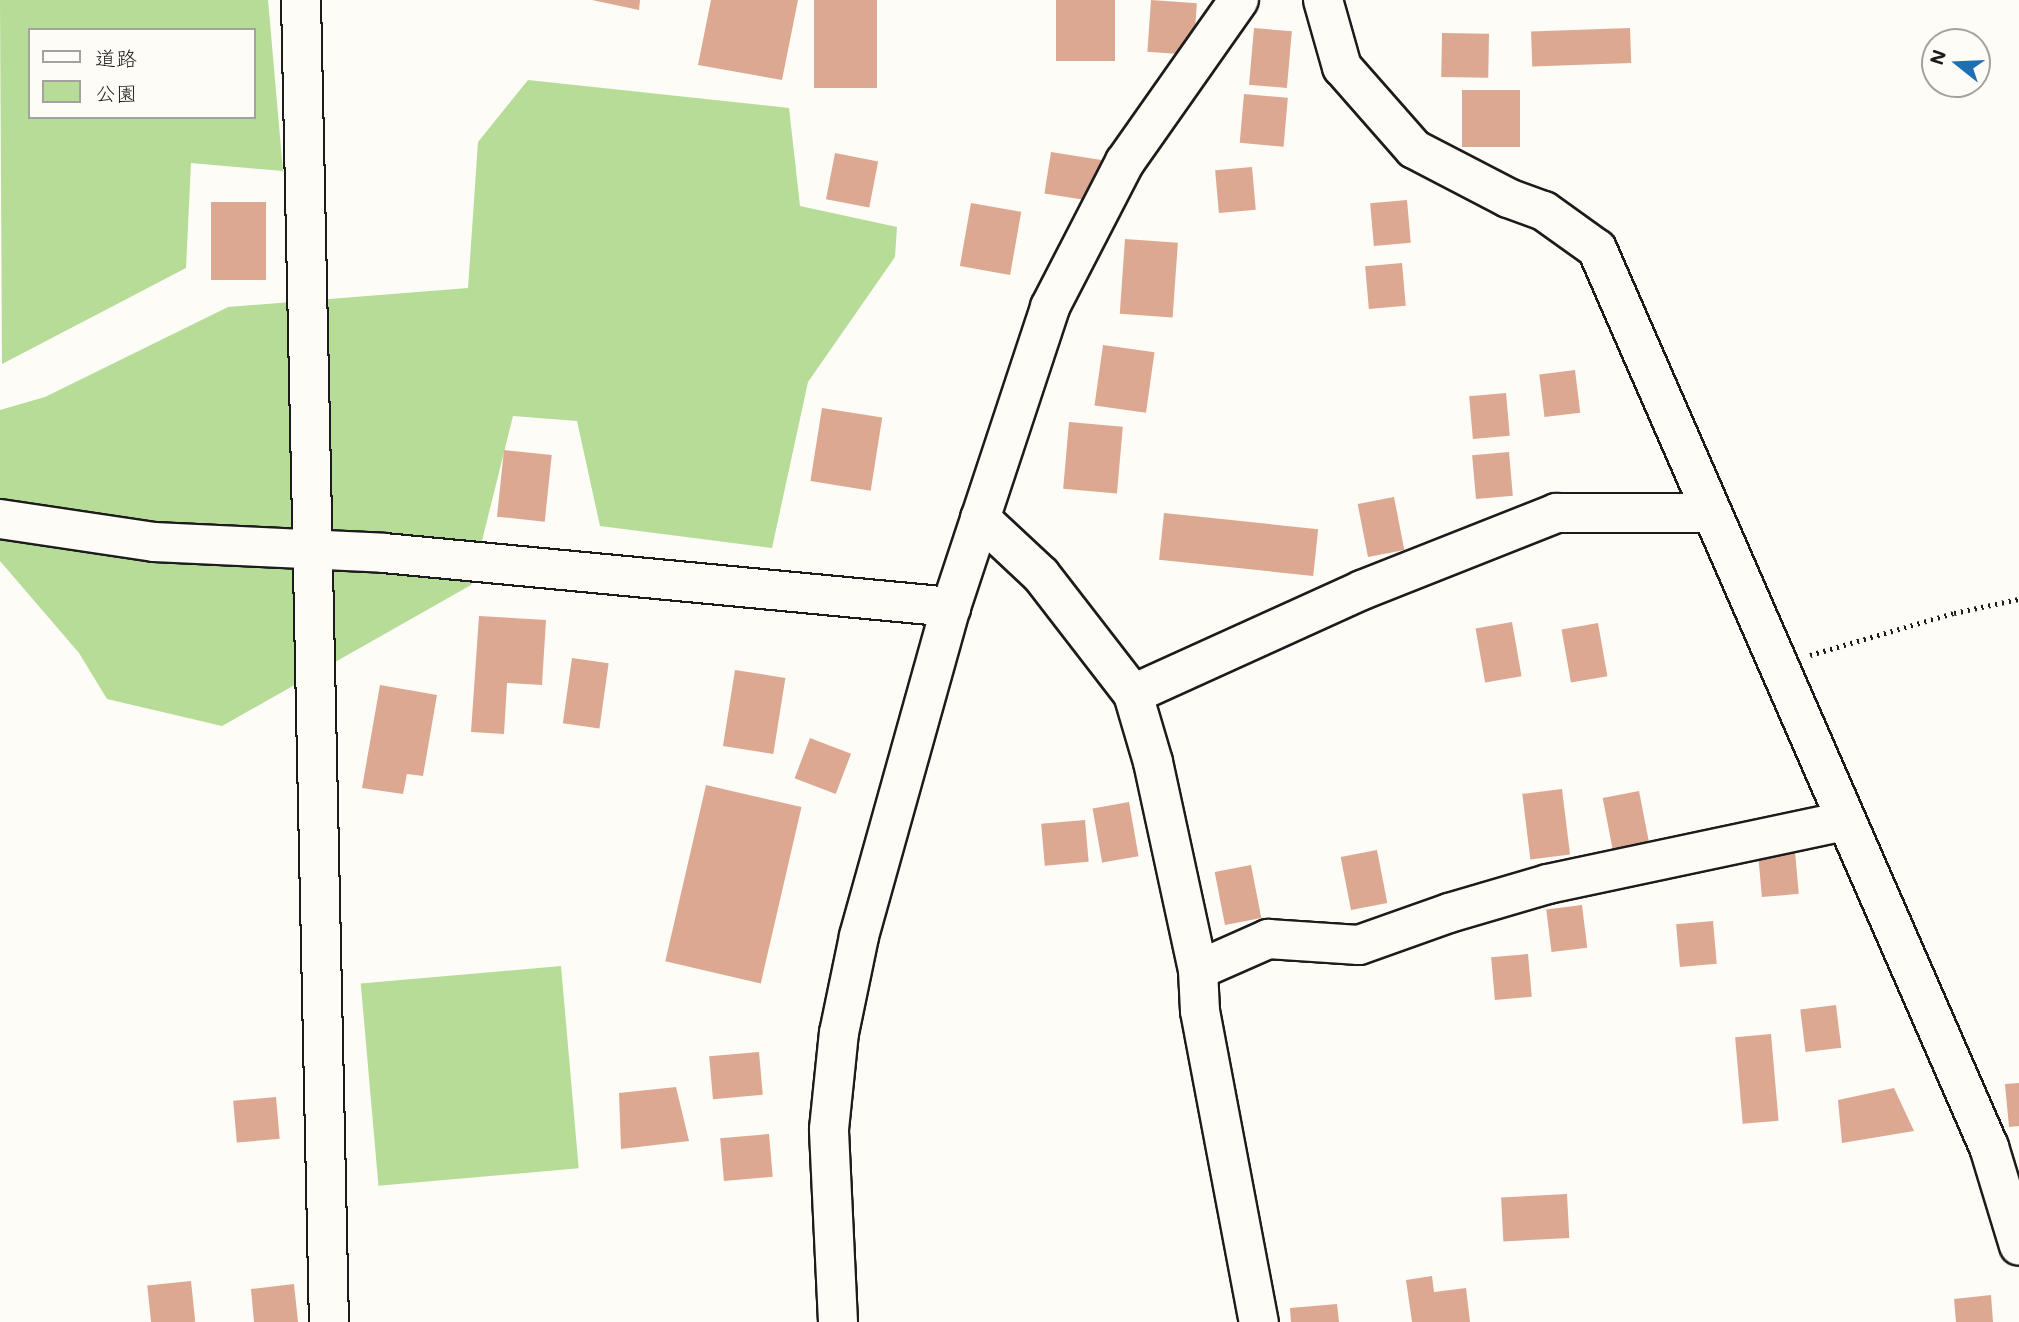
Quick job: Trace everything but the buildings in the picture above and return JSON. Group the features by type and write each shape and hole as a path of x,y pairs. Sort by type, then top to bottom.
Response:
{"street":[{"path":"300,0 328,1322"},
{"path":"838,1322 829,1129 839,1033 859,936 951,607 1050,307 1125,162 1239,0"},
{"path":"1323,0 1342,67 1415,149 1508,198 1544,211 1597,250 1781,663 1845,821 1989,1147 2019,1246"},
{"path":"1133,694 1362,590 1556,513 1712,513"},
{"path":"980,518 1041,575 1133,694 1153,762 1198,970 1200,1011 1259,1322"},
{"path":"0,519 154,542 384,553 951,607"},
{"path":"1198,970 1268,940 1359,945 1449,913 1548,884 1845,821"}],"path":[{"path":"1781,663 1954,613 2019,599"}],"green space":[{"path":"0,0 268,0 283,171 191,163 186,268 2,364"},
{"path":"528,80 789,108 800,206 897,227 895,257 808,382 772,548 600,526 577,421 513,416 471,585 222,726 107,699 79,653 0,561 0,410 45,397 228,307 468,288 478,142"},
{"path":"561,966 579,1168 378,1186 361,984"}]}
